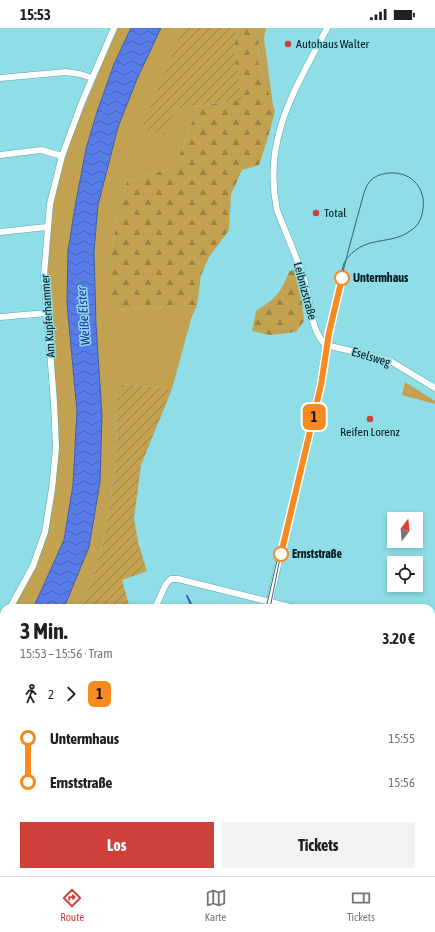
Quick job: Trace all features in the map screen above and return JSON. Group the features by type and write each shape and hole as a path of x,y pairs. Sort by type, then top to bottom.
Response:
{"street":[{"name":"Am Kupferhammer","path":"12,604 32,566 44,532 52,489 56,448 44,275 50,204 62,156 82,102 114,28"},
{"name":"Leibnizstraße","path":"326,346 320,340 314,326 304,280 277,210 274,198 273,161 276,140 287,105 327,28"},
{"path":"0,78 66,72 92,78"},
{"path":"0,155 41,150 62,156"},
{"path":"0,232 48,227"},
{"path":"0,317 47,313"},
{"path":"269,604 320,385 326,346"},
{"name":"Eselsweg","path":"326,346 360,353 392,362 435,388"},
{"path":"157,604 166,584 171,579 178,579 266,604"}],"green space":[{"path":"118,28 131,28 114,64 97,112 86,149 75,207 67,303 77,411 73,486 64,540 35,604 15,604 44,544 58,432 48,292 50,230 54,199 68,146"},
{"path":"161,28 183,28 177,44 174,109 198,106 175,167 127,181 118,214 110,260 114,310 197,305 191,319 172,389 122,384 122,397 117,398 116,461 102,547 93,576 82,604 66,604 100,482 102,415 96,324 94,251 98,205 118,127 137,79"},
{"path":"183,28 237,28 234,50 242,100 174,109 165,135 142,128"},
{"path":"237,28 259,28 258,62 275,111 259,165 242,170 231,194 229,230 209,257 201,275 197,305 113,310 110,260 118,214 127,181 175,167 198,106 241,100 234,50"},
{"path":"259,28 266,28 264,38 273,106 258,62"},
{"path":"294,269 302,302 304,321 296,332 270,335 252,331 256,311 277,295 289,272"},
{"path":"405,382 435,401 435,404 402,395"},
{"path":"121,384 172,389 141,465 134,518 138,542 147,571 122,580 129,604 82,604 93,576 102,547 116,461 117,398 122,397"}],"water":[{"name":"Weiße Elster","path":"131,28 161,28 137,79 118,127 98,205 94,251 96,324 102,415 100,482 89,547 66,604 35,604 64,540 73,485 77,411 67,303 68,251 86,149 114,64"}],"waterway":[{"path":"187,596 191,604"}],"tram line":[{"path":"399,173 405,175 416,183 420,189 423,202 423,209 418,224 405,234 396,238 360,247 352,253 346,261 366,187 369,182 373,178 383,174 399,173"},
{"path":"267,604 318,384 328,322 346,261"},
{"path":"271,604 281,553 312,428 336,299 346,261"},
{"name":"1","path":"281,554 321,385 329,333 342,278"}],"place":[{"name":"Autohaus Walter","path":"288,44"},
{"name":"Total","path":"316,213"},
{"name":"Untermhaus","path":"342,278"},
{"name":"Reifen Lorenz","path":"370,419"},
{"name":"Ernststraße","path":"281,554"}]}
